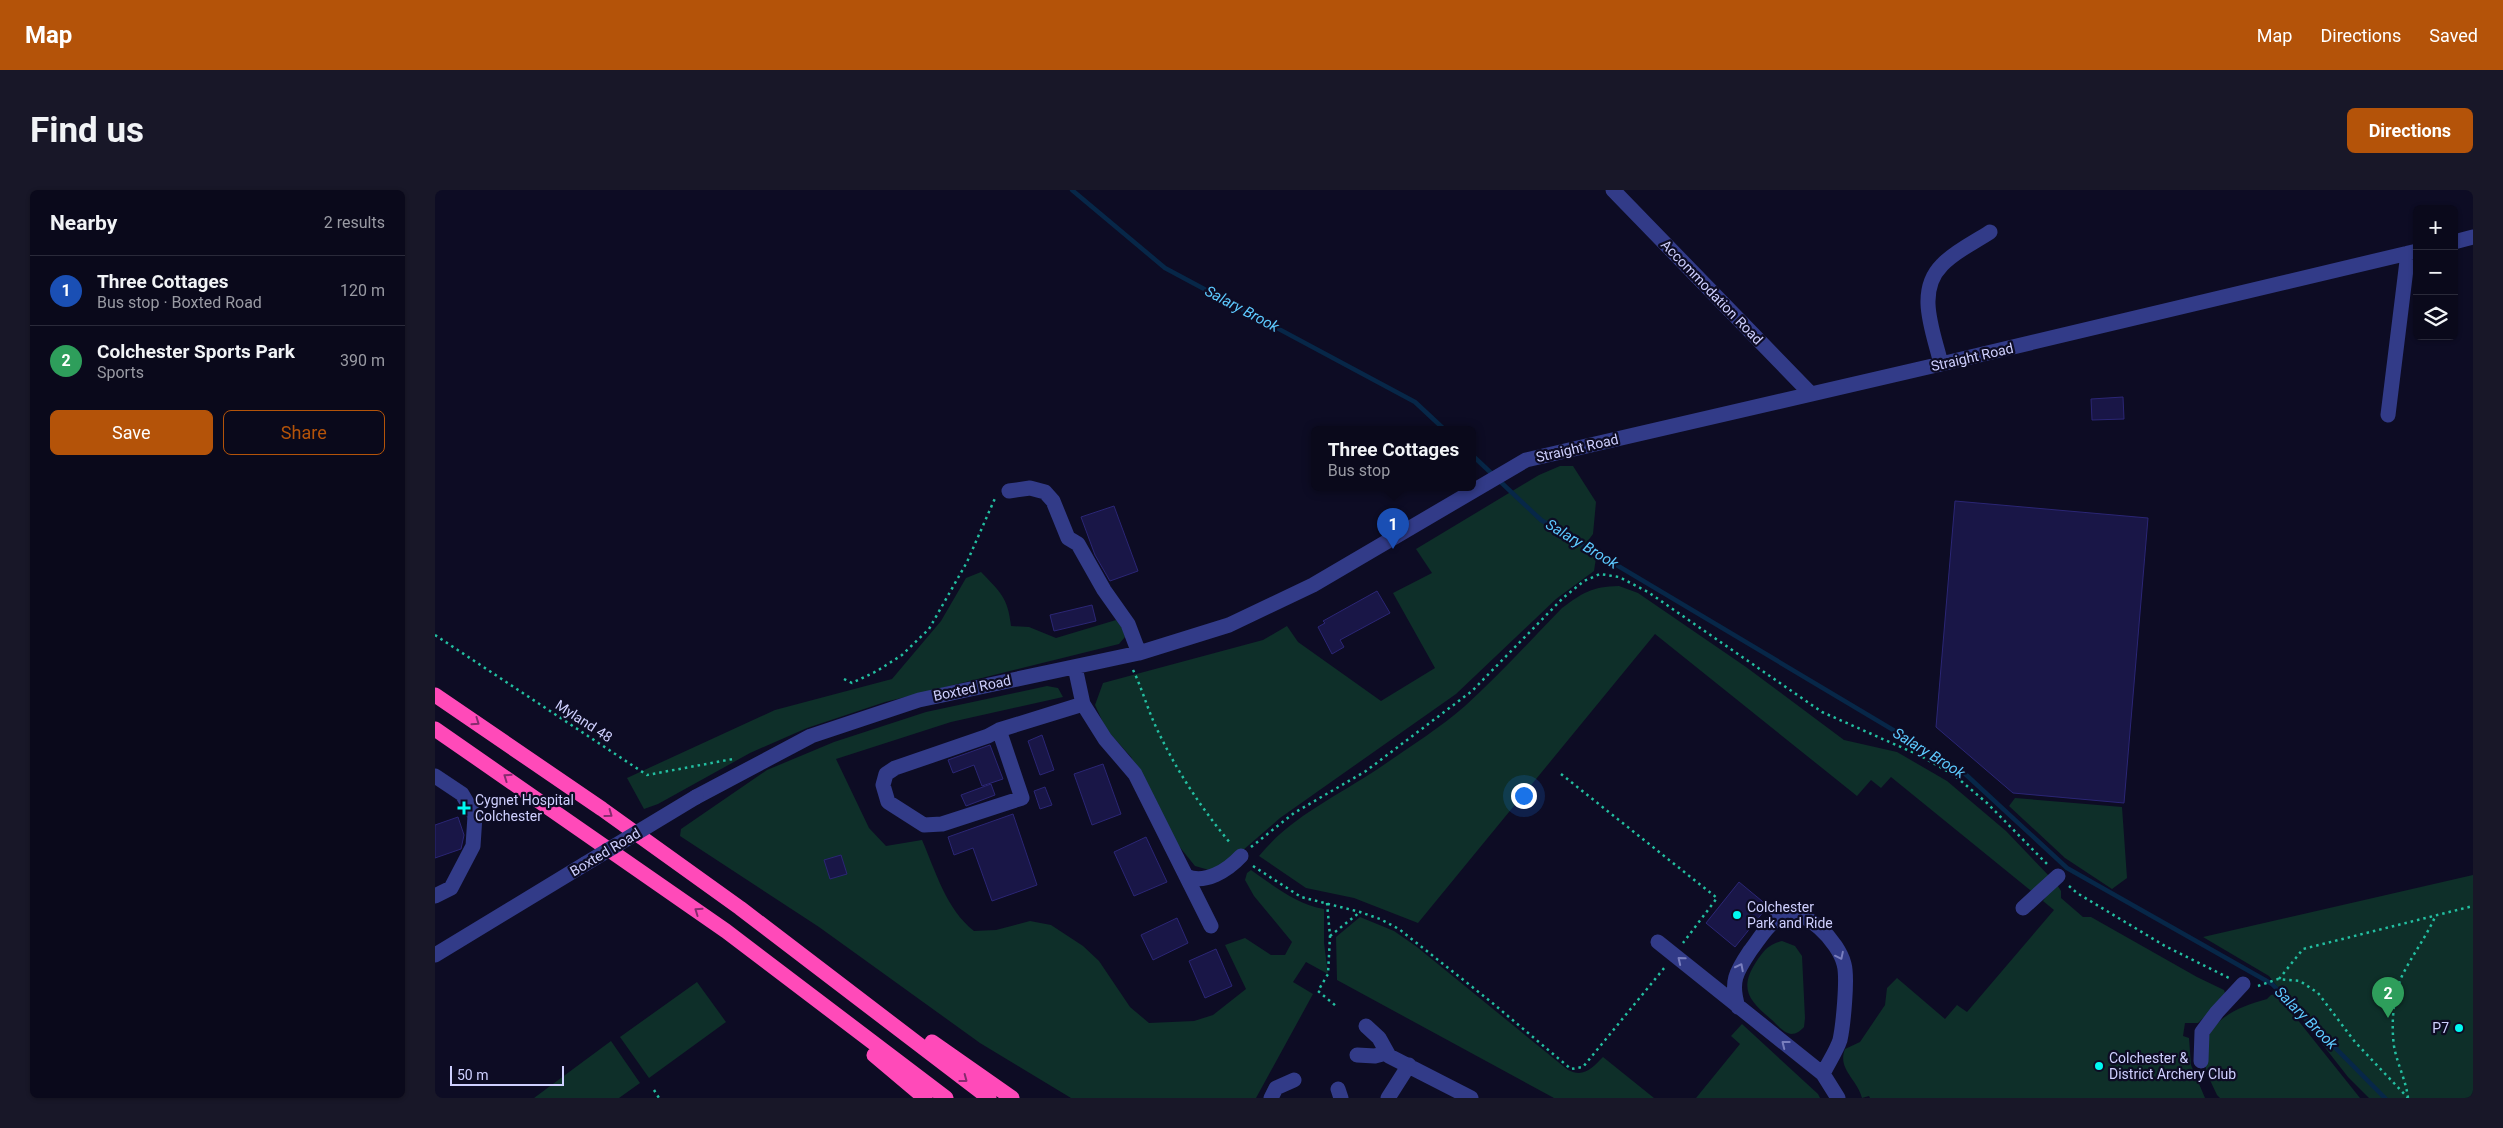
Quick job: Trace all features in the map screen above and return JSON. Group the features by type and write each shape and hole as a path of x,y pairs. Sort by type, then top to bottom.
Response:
{"highway":[{"path":"435,695 602,809 1012,1098"},
{"path":"435,729 727,931 946,1098"},
{"path":"740,908 989,1098"},
{"path":"727,931 925,1098"}],"street":[{"name":"Accommodation Road","path":"1613,190 1811,394"},
{"path":"1941,364 1927,303 1927,292 1941,266 1990,232"},
{"path":"2458,241 2473,238"},
{"name":"Straight Road","path":"1526,460 2412,252"},
{"path":"2388,415 2412,252"},
{"name":"Boxted Road","path":"1476,489 1526,460"},
{"path":"1009,491 1030,488 1045,492 1053,501 1067,538 1078,544 1104,590 1128,624 1139,653"},
{"name":"Boxted Road","path":"435,955 695,798 811,736 919,700 1139,653 1229,625 1313,585 1473,491"},
{"path":"1075,667 1083,704 1105,739 1135,774 1211,926"},
{"path":"999,730 1023,798 942,824 924,825 888,802 883,785 886,774 895,768 988,736 999,730 1083,704"},
{"path":"435,776 462,794 475,816 473,846 451,888 435,896"},
{"path":"1186,876 1192,879 1221,873 1241,856"},
{"path":"2023,908 2058,876"},
{"path":"1738,1007 1732,990 1738,968 1763,933 1780,917 1790,915 1810,920 1833,942 1845,964 1844,1010 1839,1041 1823,1074"},
{"path":"1658,942 1823,1074 1838,1098"},
{"path":"2201,1061 2197,1032 2243,984"},
{"path":"1366,1026 1379,1038 1387,1054"},
{"path":"1357,1054 1375,1056 1387,1054 1409,1064 1469,1098"},
{"path":"1388,1098 1409,1064"},
{"path":"1271,1098 1276,1088 1294,1080"}],"path":[{"path":"844,679 852,682 877,671 902,655 929,629 967,562 994,496 1009,491"},
{"path":"1241,856 1295,813 1366,771 1472,691 1563,598 1583,581 1600,574 1619,577 1648,592 1822,712 1921,756 1954,775 1987,803 2077,893 2157,941 2243,984 2260,986 2277,980 2300,981 2318,994 2355,1042 2408,1098"},
{"name":"Myland 48","path":"435,635 647,775 736,759"},
{"path":"1139,653 1132,668 1143,691 1155,726 1200,807 1241,856 1301,897 1380,918 1399,929 1490,1000 1571,1069 1583,1067 1608,1038 1717,898 1561,774"},
{"path":"1327,903 1330,936 1328,974 1318,991 1336,1006"},
{"path":"2277,980 2303,949 2473,906"},
{"path":"1330,936 1361,912"},
{"path":"2408,1098 2407,1083 2394,1046 2394,1005 2402,975 2426,937 2435,917"},
{"path":"654,1090 659,1098"}],"green space":[{"path":"1560,466 1573,466 1596,502 1593,534 1581,550 1596,558 1594,571 1556,599 1456,694 1280,818 1227,864 1209,870 1195,866 1178,845 1131,757 1106,729 1095,705 1103,683 1263,640 1287,626 1298,642 1381,701 1435,668 1393,593 1432,573 1416,549 1539,475"},
{"path":"981,572 1005,601 1011,626 1029,627 1056,638 1116,620 1122,628 1125,637 1119,644 885,702 807,728 750,753 658,804 644,809 627,778 775,710 892,679 941,621 966,578"},
{"path":"1619,586 1638,593 1746,667 1844,740 1897,752 1947,781 2006,831 2051,878 2035,894 1891,777 1881,788 1871,780 1857,796 1655,634 1418,923 1354,898 1306,888 1259,856 1272,842 1302,817 1369,775 1456,714 1562,608 1588,591"},
{"path":"1047,686 1058,688 1063,697 951,722 836,759 869,828 886,846 922,840 949,901 964,922 974,931 996,930 1030,921 1051,925 1083,946 1099,961 1130,1007 1149,1023 1194,1021 1213,1015 1246,989 1225,945 1245,938 1271,955 1285,955 1292,942 1254,896 1245,880 1247,873 1251,870 1295,899 1324,909 1324,943 1328,974 1306,962 1293,982 1313,994 1256,1098 1071,1098 980,1043 819,927 680,836 681,829 767,770 834,742 926,712"},
{"path":"2015,798 2122,807 2127,878 2112,889 2065,858 2009,806"},
{"path":"2473,875 2473,1098 2369,1098 2348,1077 2269,976 2203,937"},
{"path":"2056,883 2061,891 2061,898 2083,917 2091,917 2197,977 2224,990 2226,996 2198,1023 2185,1023 2183,1036 2189,1038 2191,1065 2205,1098 1870,1098 1869,1096 1862,1098 1860,1091 1846,1068 1843,1056 1845,1049 1860,1042 1885,1005 1887,988 1897,978 1945,1019 1957,1005 1967,1012 2054,910 2043,901"},
{"path":"1360,917 1394,931 1417,947 1568,1070 1579,1073 1587,1071 1603,1057 1654,1098 1554,1098 1337,980 1336,937"},
{"path":"1782,941 1795,946 1802,956 1804,1027 1793,1034 1783,1030 1757,1006 1752,1000 1747,986 1752,969 1761,955 1771,945"},
{"path":"697,982 726,1022 649,1078 620,1037"},
{"path":"2277,994 2360,1098 2220,1098 2217,1095 2205,1065 2207,1039 2213,1028 2221,1020 2242,1007"},
{"path":"1742,1024 1818,1094 1820,1098 1696,1098 1740,1044 1731,1036"},
{"path":"611,1041 640,1083 619,1098 534,1098"}],"building":[{"path":"2123,397 2124,419 2092,420 2091,399"},
{"path":"1955,501 2148,518 2124,803 2013,793 1936,727"},
{"path":"1114,506 1138,571 1110,581 1095,555 1081,517"},
{"path":"1377,591 1390,613 1340,640 1344,647 1332,654 1318,627 1325,623 1323,621"},
{"path":"1092,605 1096,621 1054,631 1050,615"},
{"path":"1042,735 1054,770 1040,775 1028,741"},
{"path":"990,745 1003,779 982,786 974,765 953,773 948,760"},
{"path":"1103,764 1121,814 1092,825 1074,774"},
{"path":"991,784 995,795 966,806 961,795"},
{"path":"1045,787 1052,805 1040,809 1034,791"},
{"path":"1013,814 1037,885 992,901 973,848 954,855 948,837"},
{"path":"458,817 464,835 461,849 435,858 435,825"},
{"path":"1146,837 1167,882 1134,896 1114,852"},
{"path":"841,855 847,874 830,879 824,860"},
{"name":"Colchester Park and Ride","path":"1739,882 1768,906 1735,947 1706,923"},
{"path":"1177,918 1188,943 1153,960 1141,935"},
{"path":"1216,949 1232,986 1205,998 1189,961"}],"waterway":[{"name":"Salary Brook","path":"1072,190 1165,268 1415,402 1441,426"},
{"name":"Salary Brook","path":"1476,459 1541,520 1962,771 2067,868 2272,984 2385,1098"}],"place":[{"name":"Three Cottages","path":"1393,549"},
{"name":"Cygnet Hospital Colchester","path":"464,808"},
{"name":"Colchester Park and Ride","path":"1737,915"},
{"name":"Colchester Sports Park","path":"2388,1018"},
{"name":"P7","path":"2459,1028"},
{"name":"Colchester & District Archery Club","path":"2099,1066"}]}
